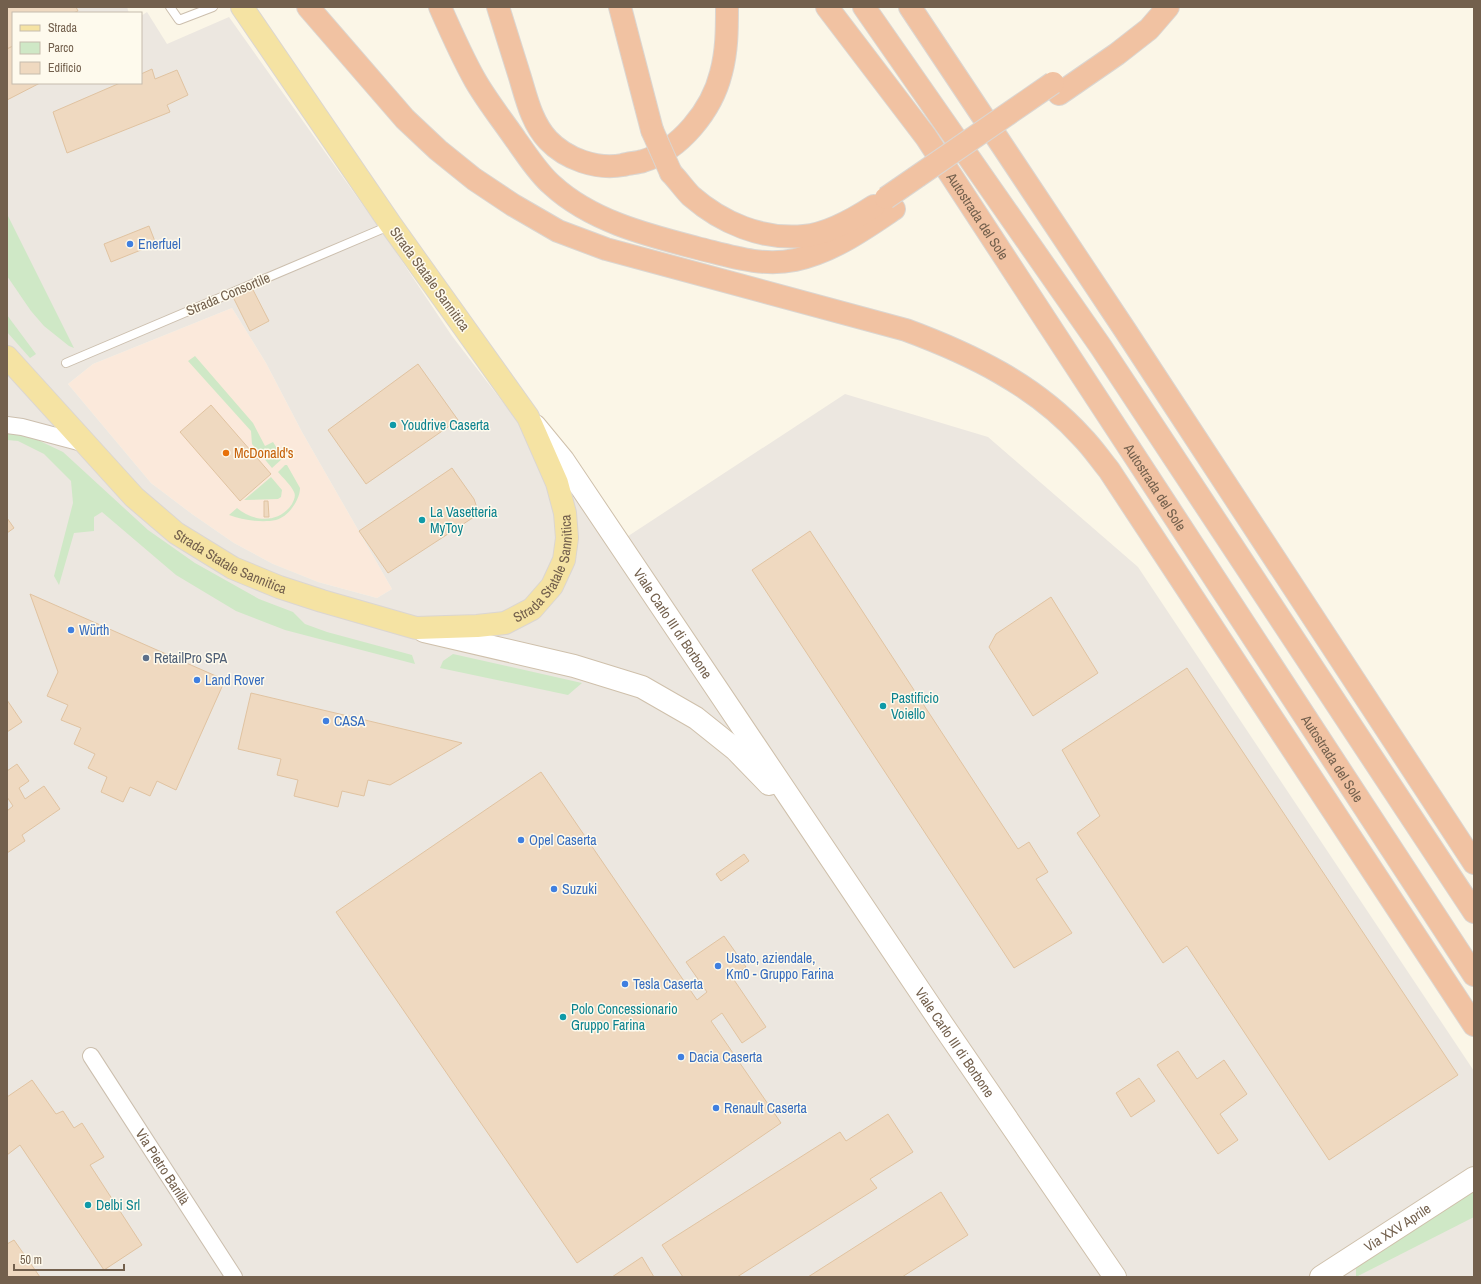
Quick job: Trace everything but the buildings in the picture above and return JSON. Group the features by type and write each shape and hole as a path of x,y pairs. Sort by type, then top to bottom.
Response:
{"highway":[{"path":"308,7 406,119 438,150 474,180 558,231 606,249 906,330 947,345 981,361 1014,381 1056,412 1082,437 1109,470 1474,1025"},
{"path":"440,7 476,81 534,164 552,185 599,216 635,231 747,261 771,262 795,260 822,252 858,233 890,203 1056,88 1131,27 1148,7"},
{"path":"498,7 531,114 548,140 576,158 589,164 610,167 644,160 673,146 695,125 708,103 721,74 728,35 727,7"},
{"path":"620,7 652,130 671,173 691,195 721,218 749,230 776,235 804,236 833,228 890,203"},
{"name":"Autostrada del Sole","path":"827,7 926,137 1474,975"},
{"name":"Autostrada del Sole","path":"864,7 1101,347 1474,912"},
{"path":"910,7 1125,330 1474,863"},
{"path":"1056,88 1117,54 1149,29 1168,7"}],"main road":[{"name":"Strada Statale Sannitica","path":"7,357 134,497 171,529 233,568 278,587 316,600 416,628 477,626 505,623 532,609 552,586 564,560 566,538 565,513 557,483 528,417 391,225 242,7"},
{"name":"Viale Carlo III di Borbone","path":"528,417 563,460 814,834 1115,1277"},
{"name":"Viale Carlo III di Borbone","path":"416,628 574,666 642,686 696,718 736,750 814,834"},
{"name":"Via XXV Aprile","path":"1321,1277 1474,1178"},
{"name":"Viale Carlo III di Borbone","path":"1096,1251 1110,1277"}],"street":[{"path":"7,425 22,427 86,444"},
{"name":"Via Pietro Barillà","path":"91,1056 234,1277"}],"lane":[{"path":"170,7 179,20 213,7"},
{"name":"Strada Consortile","path":"66,363 391,225"}],"shaded area":[{"path":"7,7 127,7 129,12 12,12 12,84 142,84 142,15 147,12 167,44 229,17 389,242 452,336 613,546 845,394 988,437 1138,567 1474,1071 1474,1277 7,1277","holes":["232,308 266,363 302,432 392,589 377,598 318,582 273,564 234,543 192,514 151,483 68,384 93,364"]},
{"path":"232,308 266,363 302,432 392,589 377,598 318,582 273,564 234,543 192,514 151,483 68,384 93,364"}],"green space":[{"path":"7,214 74,348 69,346 44,326 31,311 7,276"},
{"path":"7,315 36,354 30,358 7,332"},
{"path":"195,356 253,423 265,446 273,442 283,458 272,468 252,444 251,431 188,361"},
{"path":"7,432 21,432 63,452 148,530 195,563 259,599 293,612 305,624 327,632 412,655 415,664 285,630 236,611 176,575 102,512 94,517 94,531 74,533 59,585 54,576 73,503 71,481 44,454 18,441 7,440"},
{"path":"285,465 287,465 300,488 296,503 289,512 276,520 265,521 246,520 229,515 237,508 243,513 266,519 280,515 287,510 292,504 295,495 291,487 278,472"},
{"path":"271,477 282,490 281,497 278,499 244,500"},
{"path":"453,654 582,683 568,695 440,668 443,661"},
{"path":"1474,1191 1474,1217 1356,1277 1356,1266"}],"place":[{"name":"Enerfuel","path":"130,244"},
{"name":"Youdrive Caserta","path":"393,425"},
{"name":"McDonald's","path":"226,453"},
{"name":"La Vasetteria MyToy","path":"422,520"},
{"name":"Würth","path":"71,630"},
{"name":"RetailPro SPA","path":"146,658"},
{"name":"Land Rover","path":"197,680"},
{"name":"Pastificio Voiello","path":"883,706"},
{"name":"CASA","path":"326,721"},
{"name":"Opel Caserta","path":"521,840"},
{"name":"Suzuki","path":"554,889"},
{"name":"Usato, aziendale, Km0 - Gruppo Farina","path":"718,966"},
{"name":"Tesla Caserta","path":"625,984"},
{"name":"Polo Concessionario Gruppo Farina","path":"563,1017"},
{"name":"Dacia Caserta","path":"681,1057"},
{"name":"Renault Caserta","path":"716,1108"},
{"name":"Delbi Srl","path":"88,1205"}]}
